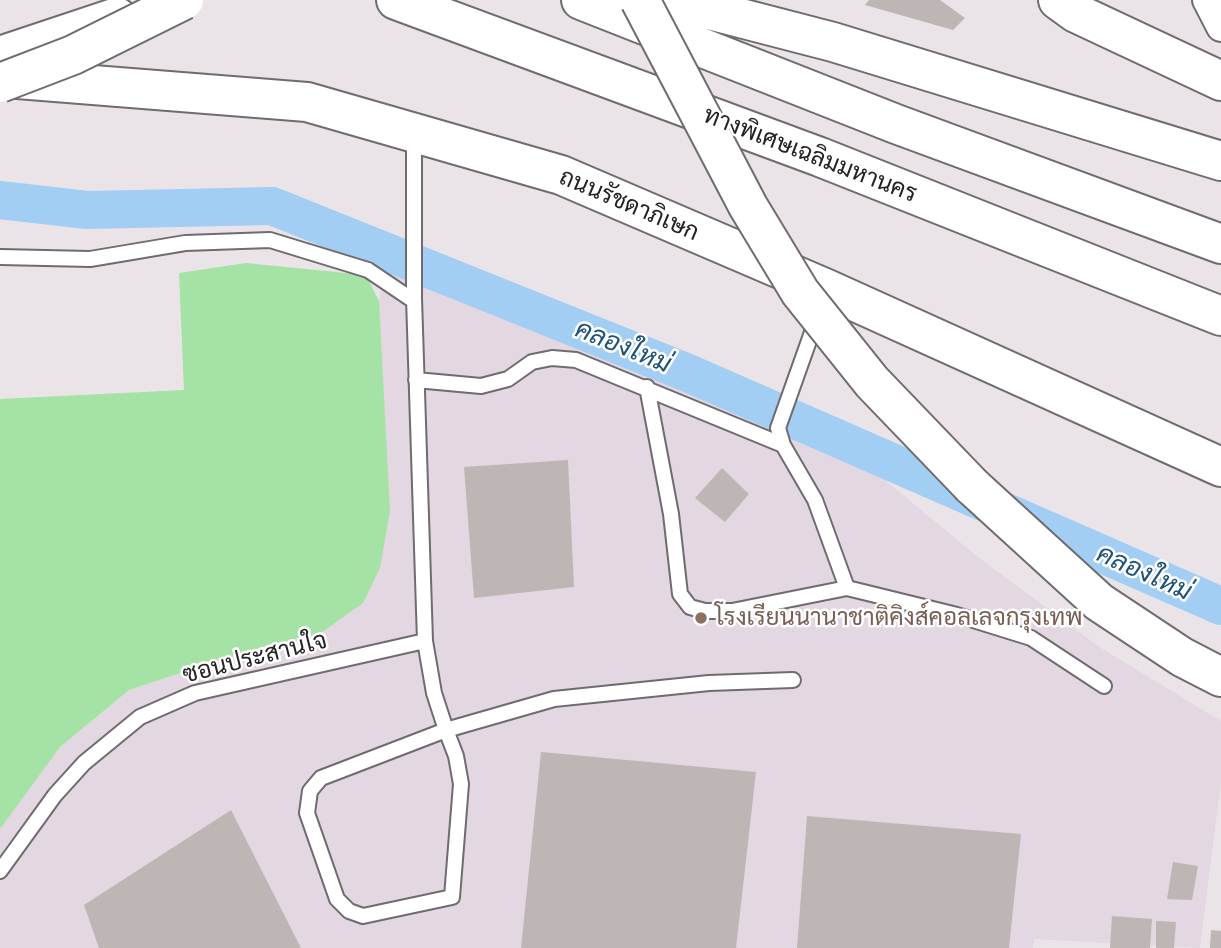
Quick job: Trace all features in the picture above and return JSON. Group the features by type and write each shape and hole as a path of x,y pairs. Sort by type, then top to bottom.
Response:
{"main road":[{"path":"0,56 84,31 162,0"},
{"path":"0,83 91,47 184,0"},
{"name":"ทางพิเศษเฉลิมมหานคร","path":"396,0 820,157 1220,316"},
{"path":"581,0 896,124 1221,244"},
{"path":"639,0 761,229 807,302 872,382 972,486 1099,602 1182,657 1221,677"},
{"path":"658,0 715,145"},
{"path":"671,0 833,42 1221,161"},
{"path":"1058,0 1076,13 1221,80"},
{"name":"ถนนรัชดาภิเษก","path":"0,78 307,102 561,175 827,289 1221,467"},
{"path":"972,486 1121,596 1221,649"}],"street":[{"path":"1208,0 1221,27"}],"lane":[{"path":"414,132 414,300 425,641 434,693 446,730 461,784 452,897 363,916 349,911 337,899 307,813 310,791 321,778 446,730 554,699 709,683 793,680"},
{"path":"0,257 90,259 185,243 270,240 368,270 414,300"},
{"path":"827,289 778,428 783,445 815,500 847,588"},
{"path":"416,380 481,386 509,379 532,362 552,358 592,364 783,445"},
{"path":"647,387 671,514 680,594 690,607 705,611 732,611 847,588 957,615 1031,638 1104,685"},
{"name":"ซอนประสานใจ","path":"0,871 55,795 84,763 140,718 195,693 425,641"}],"shaded area":[{"name":"โรงเรียนนานาชาติคิงส์คอลเลจกรุงเทพ","path":"385,266 868,466 979,558 1101,648 1221,721 1221,782 1200,948 1034,939 1033,948 0,948 0,829 60,747 129,690 247,651 322,632"}],"green space":[{"path":"246,263 366,275 379,301 390,511 380,568 363,603 322,632 247,651 129,690 60,747 0,829 0,399 184,390 179,273"}],"building":[{"path":"869,0 940,0 965,18 953,30 865,5"},
{"path":"568,460 574,587 474,598 464,467"},
{"path":"722,468 749,494 725,522 695,498"},
{"path":"541,752 756,772 736,948 521,948"},
{"path":"231,810 301,948 99,948 84,905"},
{"path":"807,816 1021,834 1009,948 797,948"},
{"path":"1173,862 1198,866 1192,900 1167,899"},
{"path":"1112,916 1152,919 1150,948 1110,948"},
{"path":"1156,921 1176,922 1174,948 1156,948"},
{"path":"1211,930 1221,931 1221,948 1210,948"}],"waterway":[{"name":"คลองใหม่","path":"0,200 87,210 272,206 688,373 1221,606"}],"place":[{"name":"โรงเรียนนานาชาติคิงส์คอลเลจกรุงเทพ","path":"701,618"}]}
